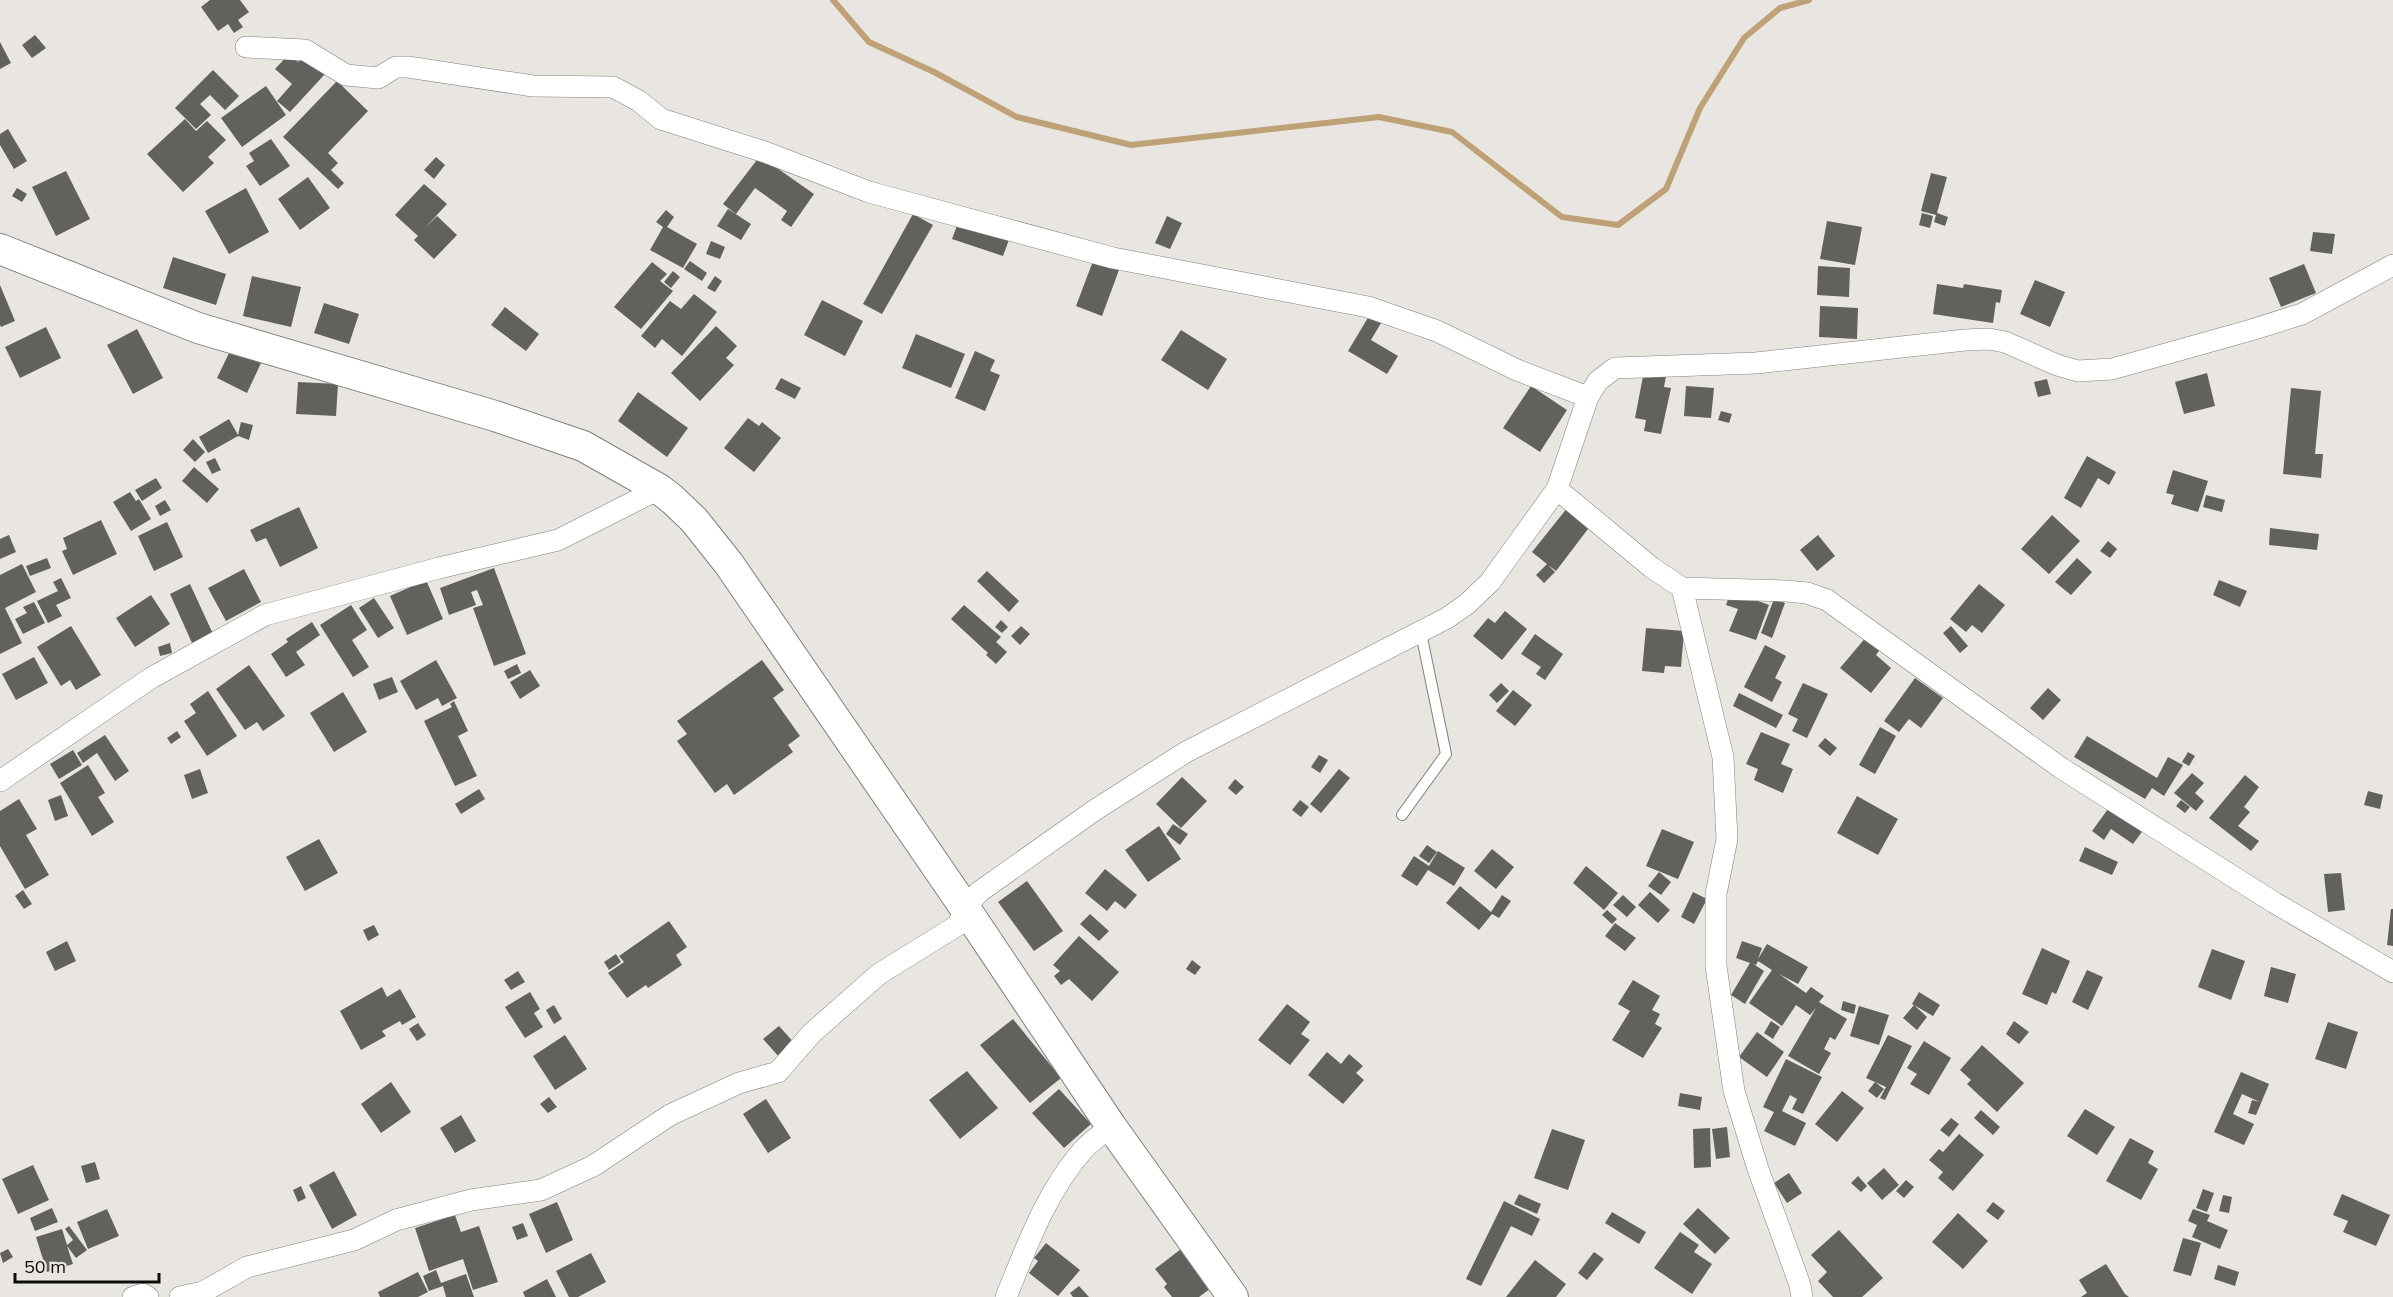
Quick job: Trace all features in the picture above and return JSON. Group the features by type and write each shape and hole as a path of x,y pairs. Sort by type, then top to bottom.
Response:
{"main road":[{"path":"0,249 198,328 495,416 583,446 659,489 694,520 729,564 965,908 1111,1126 1233,1297"}],"street":[{"path":"246,47 305,50 346,75 378,78 396,67 408,67 533,86 613,87 639,101 661,119 765,152 869,192 1113,258 1368,307 1437,331 1517,370 1588,397"},
{"path":"180,1297 203,1292 247,1267 354,1240 396,1220 471,1200 541,1190 593,1166 670,1115 739,1083 777,1072 812,1033 879,974 958,925 965,908 979,892 1095,810 1186,752 1421,633 1467,604 1490,582 1557,489 1588,397 1598,381 1615,368 1756,363 1989,339 2005,342 2034,357 2078,371 2112,369 2302,314 2393,266"},
{"path":"0,781 151,678 265,615 439,568 558,540 659,489"},
{"path":"1557,489 1651,567 1682,588 1797,592 1827,600 2061,768 2276,903 2393,972"},
{"path":"1682,588 1723,757 1727,839 1716,894 1716,966 1734,1091 1758,1169 1800,1285 1802,1297"},
{"path":"1006,1297 1056,1184 1084,1148 1111,1126"},
{"path":"133,1297 143,1294 148,1297"}],"lane":[{"path":"1402,815 1446,754 1421,633"}],"building":[{"path":"210,0 240,0 249,12 238,20 243,27 234,33 228,24 218,31 201,7"},
{"path":"35,35 46,48 32,58 22,45"},
{"path":"0,42 11,63 0,69"},
{"path":"289,54 298,62 305,55 325,74 290,112 277,101 292,84 275,69"},
{"path":"213,70 239,96 225,110 210,95 200,104 211,115 196,129 175,108"},
{"path":"337,81 368,111 328,153 338,163 331,170 344,183 338,189 283,137"},
{"path":"266,86 286,115 242,147 221,118"},
{"path":"185,119 196,131 207,121 226,140 208,157 214,163 183,192 147,154"},
{"path":"8,129 27,161 14,169 0,145 0,134"},
{"path":"271,139 290,166 260,186 246,166 254,161 249,153"},
{"path":"760,156 814,194 791,227 781,220 787,211 755,188 736,214 723,204"},
{"path":"436,157 445,165 434,179 424,170"},
{"path":"66,171 90,219 56,236 32,187"},
{"path":"1931,173 1947,177 1937,213 1948,217 1945,226 1934,222 1936,215 1921,211"},
{"path":"308,177 330,208 300,230 278,199"},
{"path":"424,184 447,204 425,228 437,216 457,235 434,259 414,240 418,236 395,215"},
{"path":"17,188 27,194 22,202 12,196"},
{"path":"246,188 269,232 229,254 205,211"},
{"path":"728,209 751,224 741,240 717,226"},
{"path":"666,210 674,217 667,227 697,244 683,268 650,250 663,227 656,222"},
{"path":"1922,213 1933,216 1930,228 1919,225"},
{"path":"913,214 933,225 882,314 863,304"},
{"path":"1167,216 1182,223 1170,249 1155,243"},
{"path":"959,220 1010,237 1003,256 952,239"},
{"path":"1827,221 1862,227 1855,265 1820,259"},
{"path":"2313,232 2335,234 2332,254 2310,251"},
{"path":"711,241 725,247 720,259 706,254"},
{"path":"173,257 226,274 216,305 163,288"},
{"path":"690,261 707,273 702,281 684,269"},
{"path":"1093,261 1119,270 1102,316 1076,306"},
{"path":"652,262 667,274 660,281 673,291 641,329 614,307"},
{"path":"2304,264 2316,293 2281,307 2269,278"},
{"path":"1818,266 1850,268 1849,297 1817,295"},
{"path":"673,271 680,277 671,288 664,282"},
{"path":"252,276 301,287 291,327 243,316"},
{"path":"715,276 722,281 715,292 707,288"},
{"path":"2035,280 2065,292 2050,327 2020,314"},
{"path":"1937,284 1963,288 1964,284 2002,290 2000,303 1996,302 1993,323 1933,314"},
{"path":"0,285 15,321 1,327 0,325"},
{"path":"694,294 717,312 682,356 662,339 655,348 641,336 670,301 681,309"},
{"path":"822,300 863,321 845,356 804,335"},
{"path":"324,303 359,314 349,344 314,333"},
{"path":"1820,306 1858,308 1857,339 1819,337"},
{"path":"505,307 539,334 526,351 491,325"},
{"path":"1372,311 1384,318 1371,340 1398,356 1387,374 1348,351"},
{"path":"716,326 737,346 726,358 734,365 700,401 671,373"},
{"path":"46,327 61,358 20,378 5,347"},
{"path":"137,329 163,378 133,394 107,345"},
{"path":"1181,330 1227,359 1208,390 1161,360"},
{"path":"916,334 965,354 951,388 902,368"},
{"path":"231,349 261,363 247,393 217,378"},
{"path":"975,351 995,360 990,371 1000,375 985,411 955,398"},
{"path":"1644,371 1666,376 1664,387 1671,388 1661,434 1644,431 1646,420 1635,418"},
{"path":"2207,373 2215,406 2184,414 2175,382"},
{"path":"781,378 801,388 795,399 775,389"},
{"path":"2047,379 2051,394 2038,397 2034,382"},
{"path":"298,382 338,384 336,416 296,414"},
{"path":"1531,386 1567,410 1540,452 1503,428"},
{"path":"1686,386 1714,388 1711,418 1684,416"},
{"path":"2291,388 2321,391 2315,454 2323,454 2321,478 2283,474"},
{"path":"638,392 688,428 667,457 618,421"},
{"path":"1721,411 1732,414 1729,423 1718,420"},
{"path":"748,418 759,426 762,422 781,438 754,472 724,448"},
{"path":"229,419 238,435 241,422 253,425 249,440 238,436 208,453 199,437"},
{"path":"193,439 205,452 195,462 183,450"},
{"path":"2087,456 2116,472 2109,485 2098,478 2081,508 2064,498"},
{"path":"215,458 221,470 212,474 206,462"},
{"path":"194,467 219,489 207,503 182,481"},
{"path":"2173,470 2208,481 2198,512 2171,504 2174,495 2166,493"},
{"path":"156,478 162,488 142,501 135,490"},
{"path":"130,492 136,501 139,499 151,519 131,531 113,502"},
{"path":"2206,495 2225,500 2222,512 2203,507"},
{"path":"165,500 171,510 160,516 155,506"},
{"path":"299,507 318,548 280,567 266,538 256,542 250,530"},
{"path":"1568,507 1591,525 1556,571 1548,565 1555,572 1544,583 1536,575 1547,564 1532,552"},
{"path":"2052,515 2080,541 2049,574 2021,549"},
{"path":"101,520 117,554 73,575 62,551 67,549 63,538"},
{"path":"167,522 183,557 154,571 138,536"},
{"path":"2270,528 2319,534 2317,550 2269,545"},
{"path":"9,535 16,552 0,559 0,539"},
{"path":"1818,535 1835,556 1817,571 1800,550"},
{"path":"2108,541 2117,549 2110,558 2100,551"},
{"path":"47,558 51,568 30,576 26,566"},
{"path":"2077,558 2092,572 2071,595 2055,582"},
{"path":"22,564 36,592 5,608 22,643 0,654 0,575"},
{"path":"494,568 526,654 494,666 473,608 483,605 477,590 471,592 476,605 449,615 440,588"},
{"path":"244,569 261,602 226,621 208,588"},
{"path":"987,571 1019,601 1009,612 977,581"},
{"path":"61,578 71,598 56,605 62,616 48,623 37,601 58,591 53,582"},
{"path":"426,580 443,619 407,635 390,596"},
{"path":"2219,580 2247,591 2240,607 2213,595"},
{"path":"190,584 213,634 192,643 170,594"},
{"path":"1979,584 2005,605 1982,633 1972,625 1966,632 1950,619"},
{"path":"1731,591 1769,605 1756,640 1729,631 1738,609 1726,605"},
{"path":"151,595 170,624 135,647 116,618"},
{"path":"374,598 394,628 378,638 359,608"},
{"path":"1774,599 1785,603 1772,638 1761,633"},
{"path":"34,602 45,623 23,634 15,619 27,613 23,607"},
{"path":"351,605 367,630 352,640 369,667 353,677 320,625"},
{"path":"964,605 1001,637 996,642 1007,652 996,664 986,655 988,653 951,619"},
{"path":"1505,611 1527,629 1502,660 1473,636 1488,618 1495,623"},
{"path":"1001,620 1008,627 1002,633 995,627"},
{"path":"312,622 320,635 296,652 305,665 286,677 271,654 288,642 286,639"},
{"path":"71,626 101,675 76,690 70,680 61,686 37,647"},
{"path":"1021,626 1030,634 1020,645 1011,636"},
{"path":"1951,626 1968,646 1960,653 1943,633"},
{"path":"1646,628 1684,631 1681,667 1665,666 1664,673 1642,671"},
{"path":"1535,634 1563,654 1545,680 1536,674 1541,667 1521,654"},
{"path":"1867,636 1881,648 1876,655 1891,668 1871,693 1840,668"},
{"path":"170,643 172,653 160,656 158,647"},
{"path":"1765,645 1786,656 1775,678 1782,682 1772,702 1744,687"},
{"path":"34,657 48,683 16,700 2,674"},
{"path":"436,660 457,698 442,706 438,698 416,710 400,681"},
{"path":"762,660 784,690 773,698 800,736 788,745 793,752 734,795 727,784 715,793 677,741 687,734 677,721"},
{"path":"517,664 521,673 508,679 504,671"},
{"path":"249,665 285,716 263,731 257,722 245,730 216,689"},
{"path":"530,670 540,686 520,699 510,682"},
{"path":"392,677 398,692 379,700 373,684"},
{"path":"1915,678 1943,698 1921,728 1909,719 1899,732 1884,721"},
{"path":"1501,683 1509,691 1497,703 1489,695"},
{"path":"1803,683 1828,694 1807,738 1792,731 1798,719 1788,714"},
{"path":"2048,688 2061,700 2043,720 2030,708"},
{"path":"1513,690 1532,705 1515,726 1496,711"},
{"path":"208,691 237,736 207,756 184,721 196,713 190,704"},
{"path":"343,692 367,732 334,752 310,713"},
{"path":"1739,693 1783,715 1776,728 1733,706"},
{"path":"454,701 468,731 458,736 477,776 455,786 424,721 452,707 450,704"},
{"path":"1880,727 1896,736 1875,774 1859,765"},
{"path":"177,731 181,737 171,744 167,738"},
{"path":"1761,732 1790,744 1781,764 1793,769 1783,793 1754,780 1758,769 1746,764"},
{"path":"105,735 129,771 115,781 97,753 83,763 77,753"},
{"path":"2087,736 2157,778 2168,757 2183,765 2164,796 2152,788 2145,799 2074,757"},
{"path":"1825,738 1837,748 1830,756 1818,746"},
{"path":"73,750 82,765 59,779 50,764"},
{"path":"2188,752 2195,756 2189,766 2182,762"},
{"path":"1319,755 1328,760 1320,773 1311,767"},
{"path":"88,765 105,793 98,797 114,822 92,836 60,783"},
{"path":"200,769 208,793 192,799 184,775"},
{"path":"1339,769 1350,778 1321,813 1310,804"},
{"path":"2192,773 2204,783 2195,793 2204,801 2196,811 2174,793"},
{"path":"2245,775 2259,787 2244,807 2250,812 2238,826 2259,841 2251,851 2209,818"},
{"path":"1182,777 1207,801 1181,828 1156,804"},
{"path":"1235,779 1244,787 1236,795 1228,788"},
{"path":"479,789 485,799 461,814 455,804"},
{"path":"2368,791 2383,795 2380,809 2364,805"},
{"path":"61,795 68,816 55,821 48,800"},
{"path":"1857,796 1898,819 1878,855 1837,833"},
{"path":"19,799 37,829 26,835 49,875 25,889 0,846 0,811"},
{"path":"1300,800 1309,807 1301,817 1292,810"},
{"path":"2181,800 2190,807 2185,813 2176,806"},
{"path":"2111,805 2144,829 2133,844 2111,829 2104,840 2092,831"},
{"path":"1173,824 1188,834 1180,845 1166,834"},
{"path":"1159,826 1181,859 1148,882 1125,850"},
{"path":"1662,829 1694,842 1678,879 1646,866"},
{"path":"319,839 338,873 305,891 286,857"},
{"path":"1427,845 1437,852 1429,863 1419,856"},
{"path":"2085,847 2118,862 2112,875 2079,861"},
{"path":"1492,849 1514,867 1496,889 1474,871"},
{"path":"1438,851 1465,868 1454,886 1428,870 1417,886 1401,876 1414,856 1429,866"},
{"path":"1586,866 1618,893 1604,910 1573,883"},
{"path":"1105,869 1137,895 1125,909 1115,901 1107,911 1085,893"},
{"path":"1659,872 1671,882 1661,895 1648,886"},
{"path":"2341,873 2345,910 2328,912 2324,874"},
{"path":"1027,881 1063,931 1034,951 998,902"},
{"path":"1460,886 1491,912 1502,895 1511,901 1499,918 1492,914 1479,930 1446,903"},
{"path":"23,890 32,904 24,909 15,896"},
{"path":"1650,892 1670,910 1658,923 1638,905"},
{"path":"1693,892 1707,899 1694,924 1681,917"},
{"path":"1623,895 1636,907 1627,917 1613,905"},
{"path":"2391,909 2393,909 2393,946 2387,945"},
{"path":"1607,910 1617,919 1612,924 1602,915"},
{"path":"1090,914 1109,931 1099,941 1080,924"},
{"path":"669,921 687,947 676,955 682,965 648,988 646,985 627,998 608,973 624,962 619,956"},
{"path":"1615,923 1636,938 1625,951 1605,936"},
{"path":"374,925 379,935 368,941 363,930"},
{"path":"1079,936 1119,972 1092,1001 1069,979 1061,985 1054,976 1060,971 1053,965"},
{"path":"67,941 76,961 55,971 46,952"},
{"path":"1742,941 1762,948 1758,959 1767,944 1808,967 1798,984 1779,974 1806,993 1811,987 1824,996 1819,1002 1847,1019 1835,1040 1830,1037 1824,1049 1831,1053 1819,1074 1788,1056 1816,1008 1810,1015 1796,1005 1782,1026 1749,1003 1772,970 1758,961 1756,965 1752,963 1764,971 1745,1004 1731,995 1750,963 1736,958"},
{"path":"2042,948 2070,961 2056,994 2052,992 2047,1005 2022,994"},
{"path":"2212,949 2245,961 2231,1000 2198,987"},
{"path":"616,954 621,962 609,970 604,962"},
{"path":"1192,960 1201,967 1195,975 1186,969"},
{"path":"2271,967 2296,974 2288,1003 2264,996"},
{"path":"2087,970 2103,977 2088,1010 2072,1002"},
{"path":"518,971 525,982 511,990 504,980"},
{"path":"1633,980 1660,996 1652,1010 1660,1014 1655,1024 1662,1028 1643,1058 1612,1040 1630,1011 1618,1004"},
{"path":"382,987 387,997 400,989 416,1017 402,1025 400,1021 382,1031 386,1036 361,1050 340,1011"},
{"path":"530,992 540,1009 534,1013 543,1027 525,1038 505,1007"},
{"path":"1919,992 1940,1005 1933,1016 1912,1004"},
{"path":"1843,1001 1856,1005 1854,1014 1841,1010"},
{"path":"1287,1004 1310,1022 1301,1034 1310,1040 1290,1065 1258,1040"},
{"path":"554,1005 562,1019 554,1024 546,1010"},
{"path":"1914,1005 1927,1017 1917,1030 1903,1018"},
{"path":"1859,1006 1889,1015 1879,1045 1850,1036"},
{"path":"1013,1019 1061,1078 1030,1103 980,1045"},
{"path":"1771,1021 1780,1027 1773,1039 1764,1033"},
{"path":"2014,1021 2029,1032 2019,1044 2006,1034"},
{"path":"2328,1022 2358,1032 2346,1069 2315,1059"},
{"path":"418,1023 426,1035 417,1041 409,1029"},
{"path":"779,1026 796,1045 780,1058 763,1039"},
{"path":"1757,1032 1784,1052 1767,1077 1739,1057"},
{"path":"565,1035 587,1069 555,1090 533,1056"},
{"path":"1888,1035 1912,1046 1885,1100 1880,1098 1886,1087 1866,1078"},
{"path":"1924,1041 1951,1058 1929,1095 1910,1084 1917,1074 1907,1068"},
{"path":"1982,1045 2024,1083 1997,1112 1967,1084 1971,1080 1960,1070"},
{"path":"1327,1052 1341,1064 1349,1054 1363,1066 1356,1073 1364,1080 1343,1104 1308,1075"},
{"path":"1786,1059 1822,1077 1803,1114 1792,1109 1797,1099 1790,1095 1782,1111 1806,1123 1795,1146 1764,1131 1774,1112 1763,1107"},
{"path":"967,1071 998,1108 960,1139 929,1100"},
{"path":"2241,1072 2269,1084 2256,1115 2248,1113 2252,1100 2260,1102 2242,1094 2233,1114 2254,1124 2244,1145 2214,1132"},
{"path":"391,1082 411,1112 381,1133 361,1104"},
{"path":"1875,1082 1884,1089 1877,1098 1868,1091"},
{"path":"1059,1089 1091,1124 1064,1148 1032,1113"},
{"path":"1842,1091 1864,1108 1837,1142 1815,1124"},
{"path":"1680,1093 1702,1097 1700,1110 1678,1106"},
{"path":"549,1097 557,1107 548,1113 540,1104"},
{"path":"766,1099 791,1138 768,1153 743,1114"},
{"path":"2085,1109 2115,1127 2097,1155 2067,1136"},
{"path":"1981,1110 2000,1127 1993,1135 1974,1118"},
{"path":"461,1115 476,1141 455,1153 440,1128"},
{"path":"1951,1118 1959,1124 1949,1137 1940,1130"},
{"path":"1727,1127 1730,1157 1716,1159 1712,1129"},
{"path":"1710,1128 1711,1167 1694,1168 1693,1129"},
{"path":"1552,1129 1585,1140 1568,1190 1534,1178"},
{"path":"1959,1134 1984,1155 1953,1191 1938,1178 1943,1172 1929,1160 1939,1149 1943,1152"},
{"path":"2130,1138 2154,1151 2148,1163 2158,1169 2141,1200 2106,1181"},
{"path":"95,1162 100,1179 86,1183 81,1166"},
{"path":"33,1165 49,1200 18,1214 2,1179"},
{"path":"1884,1168 1899,1185 1882,1200 1867,1183"},
{"path":"334,1171 357,1215 332,1229 309,1185"},
{"path":"1789,1173 1802,1193 1787,1203 1774,1183"},
{"path":"1858,1176 1867,1186 1861,1192 1851,1183"},
{"path":"1906,1180 1914,1187 1904,1198 1896,1191"},
{"path":"301,1186 306,1198 298,1202 293,1190"},
{"path":"2203,1189 2214,1193 2207,1212 2196,1208"},
{"path":"1519,1194 1541,1204 1537,1214 1514,1204"},
{"path":"2342,1194 2390,1215 2376,1246 2343,1232 2348,1221 2333,1215"},
{"path":"2223,1195 2232,1197 2229,1213 2219,1211"},
{"path":"1504,1201 1540,1219 1532,1236 1511,1226 1481,1286 1466,1279"},
{"path":"557,1202 573,1240 546,1253 529,1214"},
{"path":"1993,1202 2005,1211 1998,1220 1986,1211"},
{"path":"52,1208 58,1222 35,1231 30,1218"},
{"path":"1698,1208 1730,1238 1715,1254 1683,1224"},
{"path":"107,1209 119,1236 88,1249 77,1222"},
{"path":"2193,1209 2210,1215 2207,1221 2228,1230 2220,1249 2192,1237 2197,1225 2188,1221"},
{"path":"1612,1212 1646,1232 1639,1244 1605,1223"},
{"path":"1958,1213 1988,1241 1963,1269 1932,1242"},
{"path":"455,1215 461,1232 479,1226 498,1282 473,1290 463,1259 429,1271 415,1228"},
{"path":"523,1223 528,1236 517,1240 512,1227"},
{"path":"69,1226 87,1250 76,1258 67,1246 73,1264 47,1272 36,1237 62,1229 67,1245 73,1240 65,1229"},
{"path":"1839,1230 1883,1278 1862,1297 1833,1297 1818,1281 1827,1272 1811,1255"},
{"path":"1680,1232 1699,1245 1694,1252 1712,1264 1692,1294 1654,1268"},
{"path":"2183,1238 2201,1243 2191,1276 2173,1271"},
{"path":"1046,1243 1080,1270 1058,1296 1029,1273 1038,1261 1034,1258"},
{"path":"1185,1246 1215,1285 1199,1297 1172,1297 1164,1287 1167,1284 1155,1269"},
{"path":"8,1249 13,1257 3,1263 0,1253"},
{"path":"1594,1252 1604,1259 1587,1280 1578,1273"},
{"path":"591,1253 606,1282 578,1297 569,1297 556,1271"},
{"path":"1535,1260 1566,1284 1556,1297 1506,1297"},
{"path":"2106,1264 2129,1297 2081,1297 2087,1293 2079,1280"},
{"path":"2218,1265 2239,1272 2235,1286 2214,1279"},
{"path":"436,1270 441,1283 466,1274 474,1297 446,1297 443,1286 429,1291 423,1276"},
{"path":"418,1272 428,1292 418,1297 380,1297 378,1292"},
{"path":"547,1279 556,1297 525,1297 523,1292"},
{"path":"1079,1286 1089,1297 1073,1297 1070,1293"}],"waterway":[{"path":"833,0 869,42 934,72 1017,117 1131,145 1379,117 1452,132 1562,217 1618,225 1666,189 1700,108 1744,38 1780,8 1809,0"}]}
